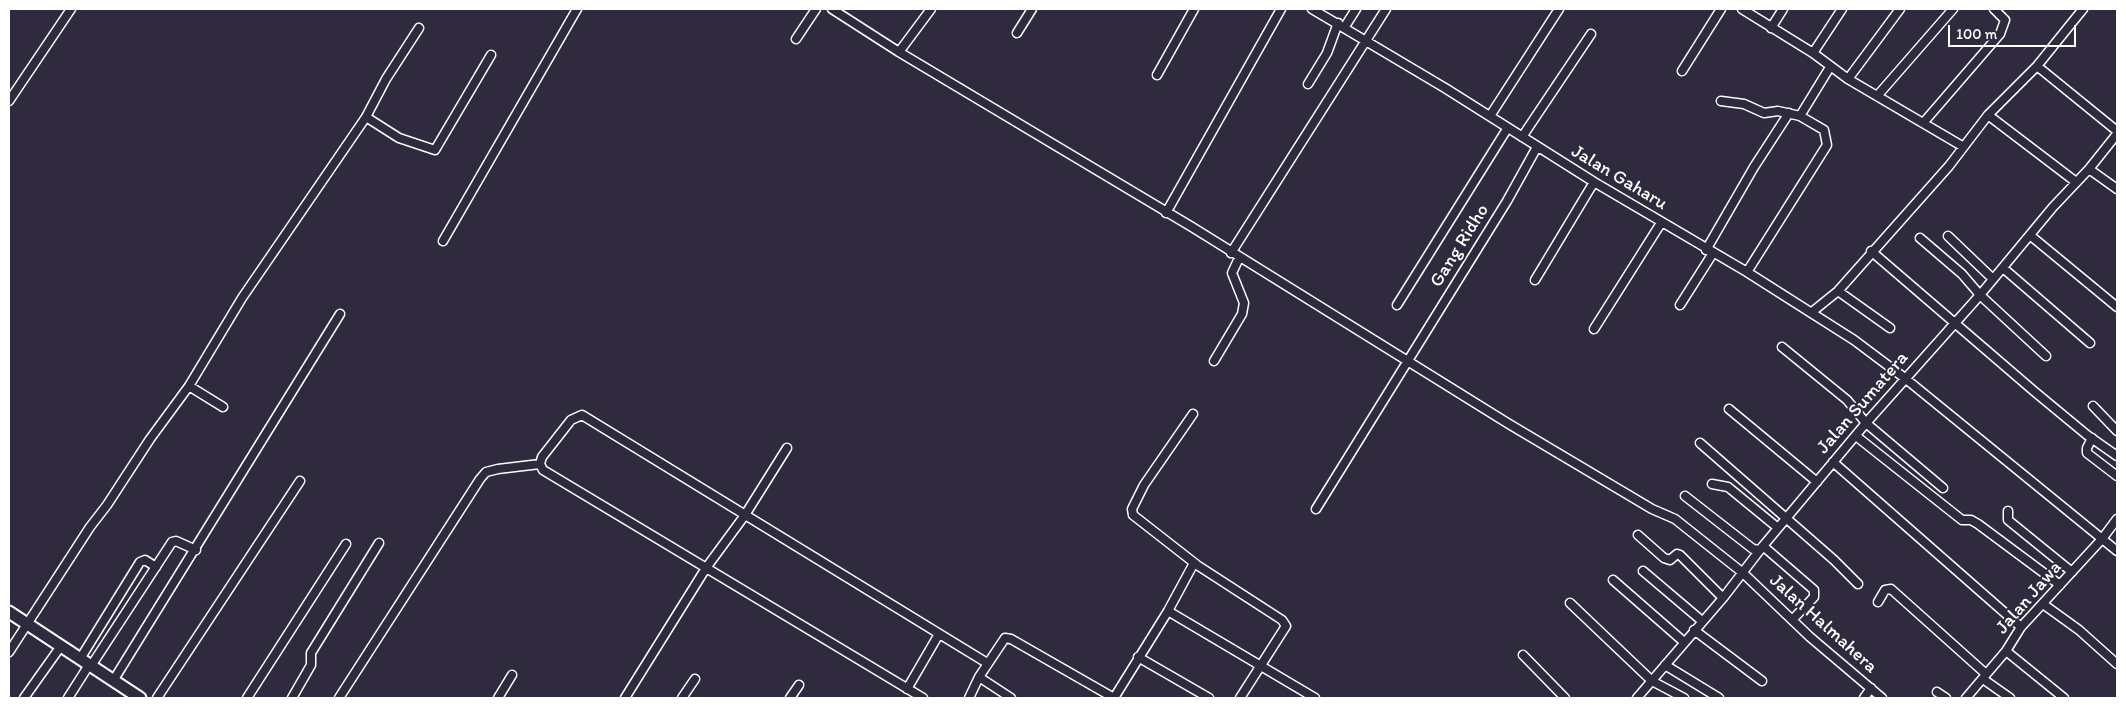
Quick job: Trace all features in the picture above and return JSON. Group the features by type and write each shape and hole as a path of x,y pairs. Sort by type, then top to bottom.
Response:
{"street":[{"path":"9,101 71,9"},
{"path":"443,241 577,9"},
{"path":"796,39 816,9"},
{"name":"Jalan Halmahera","path":"832,9 899,52 1061,148 1652,509 1675,519 1743,574 1810,637 1882,698"},
{"path":"899,52 931,9"},
{"path":"1017,33 1032,9"},
{"path":"1157,75 1194,9"},
{"path":"1166,213 1281,9"},
{"name":"Jalan Gaharu","path":"1312,9 1472,107 1490,116 1507,129 1661,223 1812,312 1906,379 2117,551"},
{"path":"1308,84 1328,53 1341,26 1356,9"},
{"path":"1231,253 1386,9"},
{"path":"1490,116 1559,9"},
{"path":"1682,71 1721,9"},
{"path":"1742,9 1813,53 1848,79 1962,146"},
{"path":"1770,28 1783,9"},
{"path":"1813,53 1842,9"},
{"path":"1848,79 1900,9"},
{"path":"1878,95 1954,9"},
{"path":"1924,122 2000,34 2005,20 1994,9"},
{"path":"1812,312 1838,291 1871,251 1949,166 1962,146 1988,115 2037,66 2083,9"},
{"path":"9,652 90,527 189,386 242,298 366,117 386,79 419,28"},
{"path":"1522,137 1591,34"},
{"path":"366,117 399,138 435,150 491,56"},
{"path":"2037,66 2117,133"},
{"path":"1800,116 1830,67"},
{"path":"1721,101 1744,104 1764,113 1789,113 1800,116 1824,130 1828,145 1747,272"},
{"path":"1680,305 1754,167 1789,113"},
{"path":"1988,115 2076,182"},
{"path":"1397,305 1507,129"},
{"name":"Jalan Sumatera","path":"1637,698 1743,574 1778,528 1866,423 1980,295 2089,169 2117,133"},
{"name":"Gang Ridho","path":"1316,509 1507,201 1536,147"},
{"path":"2089,169 2117,189"},
{"path":"1535,280 1594,182"},
{"path":"1594,329 1661,223"},
{"path":"1948,236 1993,279"},
{"path":"2031,236 2117,307"},
{"path":"1920,238 1962,274 1980,295 2046,356"},
{"path":"1871,251 2092,438 2116,453"},
{"path":"1214,361 1242,314 1242,299 1232,273 1239,258"},
{"path":"2003,268 2090,343"},
{"path":"1838,291 1890,328"},
{"path":"114,681 340,314"},
{"path":"1782,347 1847,400 1866,423 1943,488"},
{"path":"189,386 223,408"},
{"path":"2093,406 2117,431"},
{"path":"1729,410 1817,482"},
{"path":"1193,414 1144,485 1132,509 1133,516 1194,563 1282,620 1286,626 1240,698"},
{"path":"923,698 542,470 540,464 549,448 571,420 582,415 987,664"},
{"path":"1856,436 1962,520 1971,520 1978,524 2060,585"},
{"path":"2092,438 2087,448 2087,453 2117,476"},
{"path":"1700,444 1787,518 1858,584"},
{"path":"627,697 706,568 745,515 787,448"},
{"path":"1833,462 2021,626"},
{"path":"339,698 486,472 540,464"},
{"path":"157,698 300,481"},
{"path":"1712,484 1728,487 1778,528"},
{"path":"1685,496 1753,549 1762,548 1814,590 1814,597 1793,620"},
{"path":"2008,511 2008,520 2072,572"},
{"name":"Jalan Jawa","path":"1966,698 2006,650 2021,626 2102,539 2117,520"},
{"path":"1638,535 1664,558 1670,560 1678,554 1680,555 1723,598"},
{"path":"87,663 172,542 176,541 196,550"},
{"path":"293,698 311,665 310,653 379,543"},
{"path":"247,698 346,544"},
{"path":"68,698 140,562 145,560 156,567"},
{"path":"969,698 979,677 1005,638 1011,639 1114,698 1168,611 1194,563"},
{"path":"1643,571 1702,621"},
{"path":"1613,580 1684,642"},
{"path":"1878,602 1885,590 1891,589 2010,698"},
{"path":"1570,603 1652,681 1684,698"},
{"path":"2043,604 2079,630 2117,664"},
{"path":"1168,611 1315,698"},
{"path":"9,612 140,698"},
{"path":"1694,630 1762,681"},
{"path":"907,689 939,634"},
{"path":"24,698 61,646"},
{"path":"2006,650 2064,698"},
{"path":"1524,654 1564,698"},
{"path":"1138,657 1209,698"},
{"path":"1665,665 1719,698"},
{"path":"498,698 512,675"},
{"path":"979,677 1011,698"},
{"path":"682,698 695,679"},
{"path":"790,698 799,685"},
{"path":"1864,698 1871,688"},
{"path":"1937,692 1946,698"}]}
